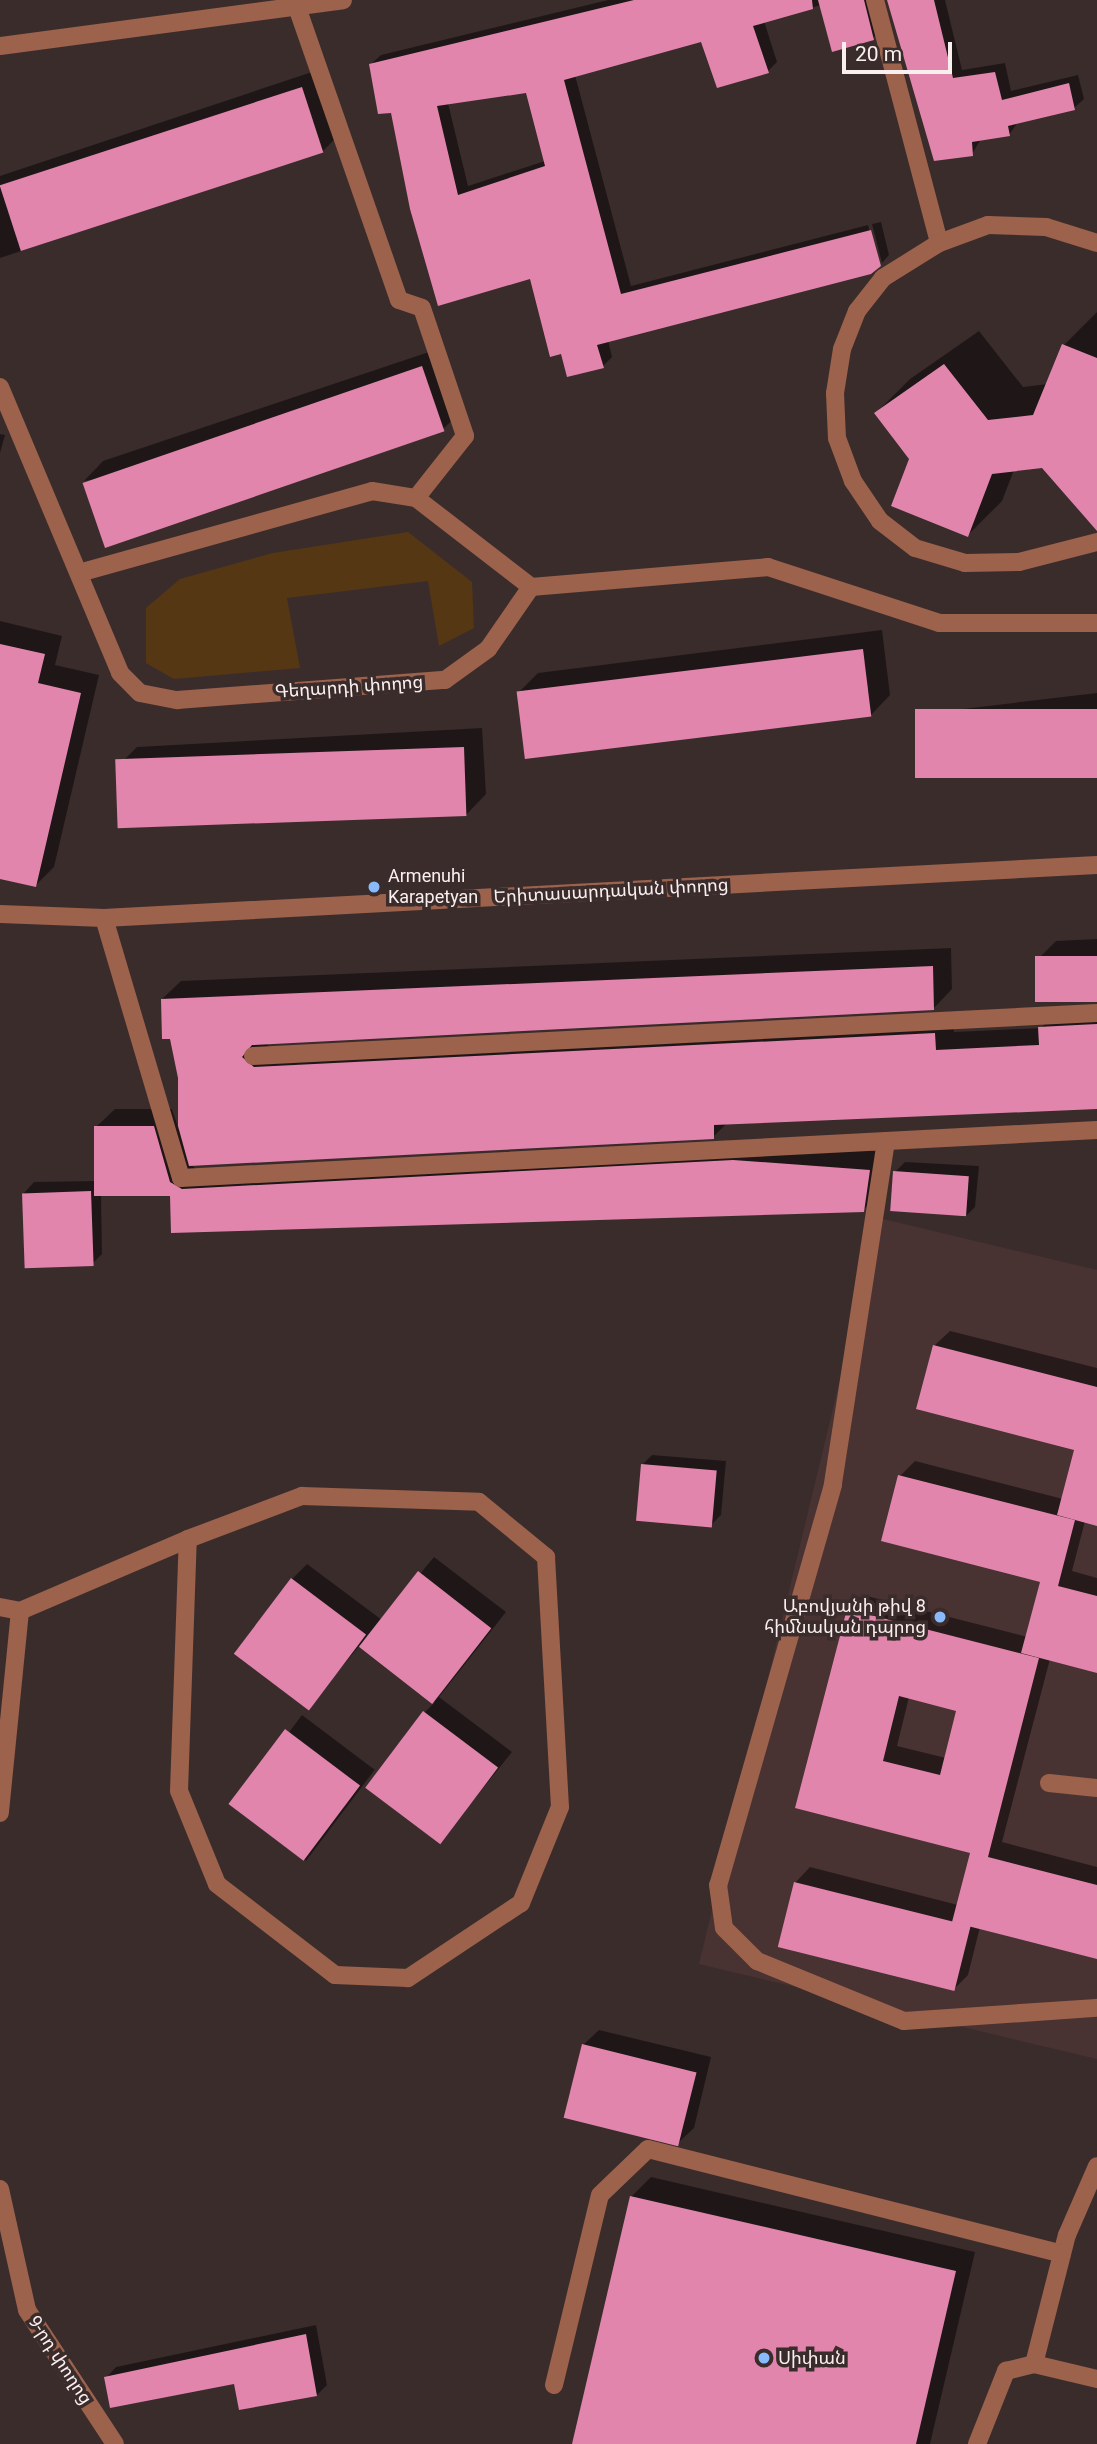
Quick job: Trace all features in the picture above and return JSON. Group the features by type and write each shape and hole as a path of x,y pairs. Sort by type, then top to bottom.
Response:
{"street":[{"path":"0,46 298,10 343,0"},
{"path":"875,0 939,243"},
{"path":"298,10 399,300 422,308 464,436 416,498"},
{"path":"1097,243 1046,227 988,225 939,243 883,278 858,311 842,349 837,438 853,481 880,522 915,548 965,563 1018,562 1097,542"},
{"name":"Գեղարդի փողոց","path":"0,387 120,673 140,694 177,700 445,680 488,649 531,587"},
{"path":"79,573 372,491 416,498 531,587 768,567 939,623 1097,623"},
{"name":"Երիտասարդական փողոց","path":"0,914 104,918 1097,865"},
{"path":"104,918 181,1178 1097,1130"},
{"path":"253,1056 1097,1013"},
{"path":"886,1141 833,1485 718,1885 724,1928 757,1961 904,2021 1097,2008"},
{"path":"0,1607 20,1611 188,1539 302,1496 480,1502 545,1557 559,1807 521,1903 408,1978 335,1975 217,1884 179,1791 188,1539"},
{"path":"0,1814 20,1611"},
{"path":"1049,1783 1097,1788"},
{"path":"554,2385 600,2195 648,2149 1062,2253"},
{"path":"1034,2364 1062,2253 1097,2166"},
{"name":"9-րդ փողոց","path":"0,2189 27,2310 115,2444"},
{"path":"976,2444 1006,2371 1034,2364 1097,2379"}],"shaded area":[{"path":"408,532 472,582 474,628 439,646 428,581 287,598 300,668 174,679 146,663 146,608 180,579 273,553"},
{"name":"Աբովյանի թիվ 8 հիմնական դպրոց","path":"879,1218 1097,1270 1097,2059 699,1964"}],"building":[{"path":"634,0 812,0 813,9 753,26 769,73 717,88 701,42 564,80 621,294 871,230 881,266 871,274 597,345 604,368 567,377 561,354 550,357 530,279 438,306 410,209 391,113 378,114 369,64","holes":["526,93 545,166 458,195 437,106"]},
{"path":"818,0 864,0 874,40 832,52"},
{"path":"887,0 934,0 953,78 995,72 1002,100 1069,83 1075,110 1008,126 1010,136 972,142 973,156 934,161"},
{"path":"302,87 323,153 21,251 0,185"},
{"path":"1062,344 1097,358 1097,531 1042,468 992,474 968,537 891,506 909,459 874,413 944,364 988,420 1033,415"},
{"path":"422,366 444,431 105,548 83,483"},
{"path":"0,644 45,654 38,683 81,693 36,887 0,879"},
{"path":"863,649 871,716 525,759 517,692"},
{"path":"915,709 1097,709 1097,778 915,778"},
{"path":"464,747 466,816 118,828 115,759"},
{"path":"1035,956 1097,956 1097,1002 1035,1002"},
{"path":"933,966 934,1010 252,1045 242,1057 254,1067 935,1033 936,1050 1039,1045 1038,1027 1097,1024 1097,1109 714,1125 714,1139 189,1166 178,1126 178,1078 170,1039 162,1039 161,999"},
{"path":"94,1126 154,1126 170,1182 182,1189 733,1160 870,1170 864,1212 171,1233 170,1196 94,1196"},
{"path":"893,1171 969,1176 966,1216 890,1211"},
{"path":"91,1191 94,1266 25,1268 22,1193"},
{"path":"933,1345 1097,1387 1097,1526 1057,1515 1074,1450 916,1409"},
{"path":"641,1464 717,1471 712,1527 636,1521"},
{"path":"898,1475 1075,1520 1058,1586 1097,1596 1097,1673 1021,1653 1040,1582 881,1541"},
{"path":"418,1571 491,1628 432,1704 359,1647"},
{"path":"291,1578 366,1635 309,1710 234,1654"},
{"path":"847,1609 1039,1658 988,1857 1097,1885 1097,1959 952,1922 970,1853 795,1808","holes":["899,1696 956,1711 940,1775 883,1761"]},
{"path":"423,1711 498,1768 440,1844 365,1788"},
{"path":"285,1729 360,1786 304,1861 228,1804"},
{"path":"794,1882 971,1926 954,1991 778,1947"},
{"path":"582,2044 696,2073 678,2146 564,2118"},
{"name":"Սիփան","path":"630,2196 956,2271 916,2444 572,2444"},
{"path":"306,2334 317,2396 239,2410 234,2384 110,2408 104,2377"}],"place":[{"name":"Armenuhi Karapetyan","path":"374,887"},
{"name":"Աբովյանի թիվ 8 հիմնական դպրոց","path":"940,1617"},
{"name":"Սիփան","path":"764,2358"}]}
